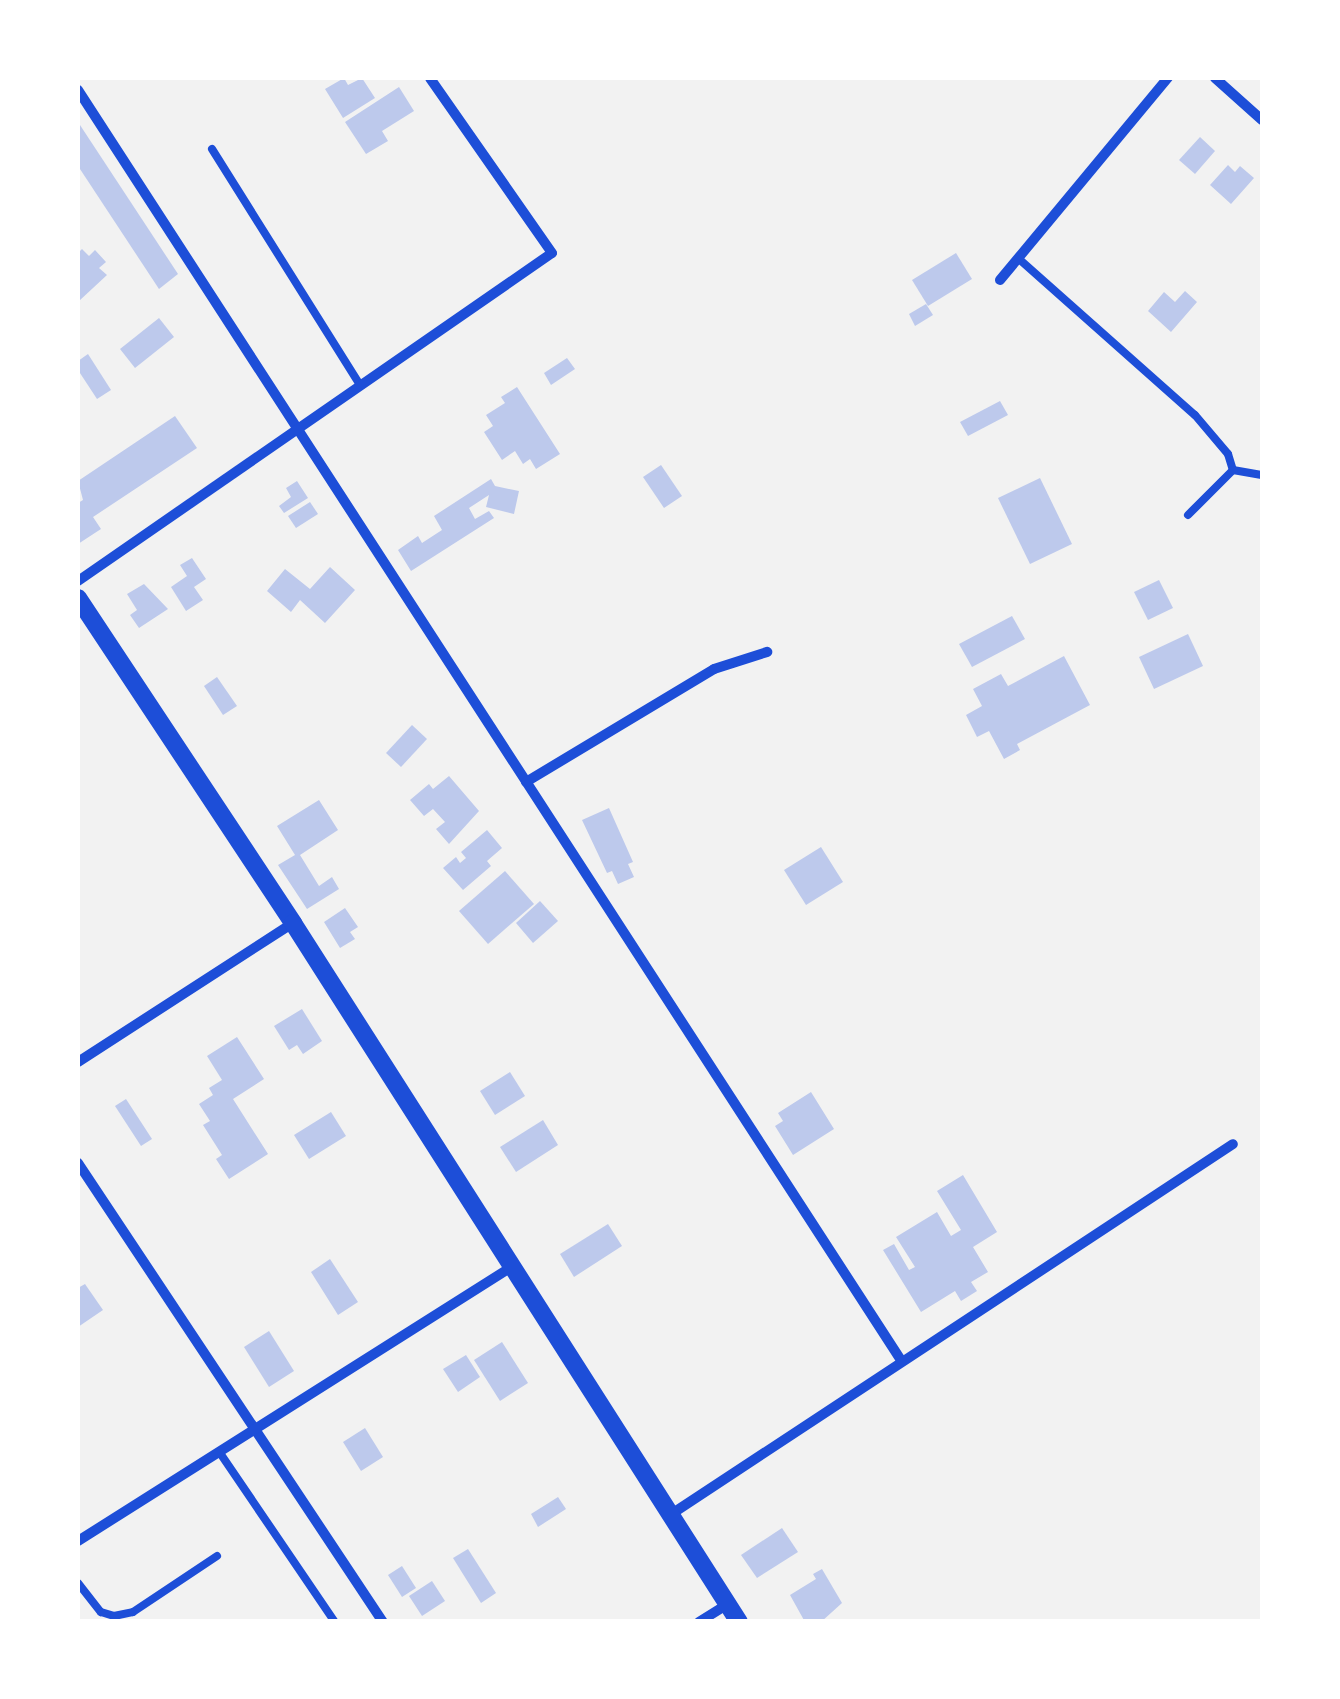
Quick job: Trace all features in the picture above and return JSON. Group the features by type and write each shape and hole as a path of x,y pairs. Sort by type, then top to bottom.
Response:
{"street":[{"path":"78,581 552,253 430,78"},
{"path":"1000,280 1168,78"},
{"path":"1215,78 1262,120"},
{"path":"78,90 294,431 901,1360"},
{"path":"78,598 293,923 739,1622"},
{"path":"526,782 714,669 767,652"},
{"path":"78,1062 293,923"},
{"path":"670,1515 1233,1144"},
{"path":"78,1162 383,1622"},
{"path":"78,1541 514,1266"},
{"path":"700,1622 728,1604"}],"lane":[{"path":"212,149 360,385"},
{"path":"1019,259 1194,416 1228,454 1232,470"},
{"path":"1232,470 1262,475"},
{"path":"1188,515 1232,470"},
{"path":"220,1453 335,1622"},
{"path":"78,1583 100,1612 114,1616 134,1612 218,1556"}],"building":[{"path":"344,78 348,85 362,78 375,98 343,118 325,89"},
{"path":"399,87 414,111 382,131 388,141 366,154 345,122"},
{"path":"78,122 178,274 159,289 78,166"},
{"path":"1200,137 1215,151 1195,174 1179,160"},
{"path":"1228,165 1235,172 1240,166 1254,178 1231,204 1210,185"},
{"path":"82,249 89,256 95,250 106,262 99,268 107,275 79,301 78,253"},
{"path":"956,253 972,279 928,306 912,280"},
{"path":"1185,291 1197,302 1171,332 1148,311 1164,292 1175,302"},
{"path":"926,304 933,315 915,326 909,314"},
{"path":"159,318 174,337 135,368 120,349"},
{"path":"88,354 111,390 97,399 78,370 78,361"},
{"path":"567,358 575,369 551,385 544,373"},
{"path":"517,387 560,454 536,469 530,459 523,464 515,451 502,460 484,432 493,426 486,415 505,403 501,397"},
{"path":"1000,401 1008,415 968,436 960,422"},
{"path":"175,416 197,448 93,517 101,529 78,544 78,503 83,500 78,481"},
{"path":"661,465 682,496 664,508 643,477"},
{"path":"1040,478 1072,544 1030,564 998,498"},
{"path":"491,479 495,486 519,491 514,514 486,507 489,495 469,508 475,519 489,511 494,518 411,571 398,550 418,536 422,543 442,530 434,516"},
{"path":"297,481 308,498 284,513 279,506 291,497 286,488"},
{"path":"310,502 318,514 296,528 288,516"},
{"path":"192,558 206,579 194,587 203,600 186,611 171,587 187,576 180,565"},
{"path":"330,567 355,590 325,623 300,600 291,612 267,591 285,569 310,589"},
{"path":"1159,580 1173,608 1148,620 1134,592"},
{"path":"144,584 168,609 139,628 130,615 137,610 127,594"},
{"path":"1012,616 1025,639 972,667 959,644"},
{"path":"1188,634 1203,666 1154,689 1139,657"},
{"path":"1064,656 1090,705 1017,744 1020,750 1004,759 989,731 977,737 966,715 982,706 973,689 1001,674 1008,686"},
{"path":"217,677 237,706 223,715 204,686"},
{"path":"412,725 427,739 401,767 386,753"},
{"path":"449,776 479,811 449,844 436,829 445,822 433,809 424,816 410,800 429,784 433,789"},
{"path":"319,800 338,830 300,855 319,886 332,877 339,889 307,909 278,865 295,855 277,826"},
{"path":"609,808 633,862 628,864 634,877 618,884 612,871 607,873 582,820"},
{"path":"487,830 502,848 487,861 491,866 463,890 443,868 456,857 460,863 466,858 461,852"},
{"path":"821,847 843,882 806,905 784,870"},
{"path":"505,871 534,904 488,944 459,911"},
{"path":"540,901 558,921 533,943 516,923"},
{"path":"345,908 358,927 350,932 355,939 340,948 324,922"},
{"path":"302,1009 322,1041 303,1054 297,1045 289,1050 274,1026"},
{"path":"237,1037 264,1079 233,1099 268,1154 229,1179 216,1159 222,1155 203,1125 210,1121 199,1104 213,1095 209,1088 222,1080 207,1056"},
{"path":"510,1072 525,1096 495,1115 480,1091"},
{"path":"811,1092 834,1129 793,1155 775,1126 783,1121 778,1113"},
{"path":"126,1099 152,1139 141,1146 115,1106"},
{"path":"331,1112 346,1136 309,1159 294,1135"},
{"path":"543,1120 558,1145 516,1172 500,1147"},
{"path":"963,1175 997,1232 973,1247 988,1272 971,1282 977,1291 961,1301 955,1291 921,1312 883,1250 894,1244 909,1270 915,1267 896,1237 937,1212 951,1236 961,1230 937,1191"},
{"path":"608,1224 622,1246 574,1277 560,1254"},
{"path":"330,1259 358,1302 338,1315 311,1272"},
{"path":"85,1284 103,1310 78,1327 78,1288"},
{"path":"269,1331 294,1371 269,1387 244,1347"},
{"path":"502,1342 528,1383 500,1401 474,1360"},
{"path":"466,1355 480,1377 458,1392 443,1369"},
{"path":"365,1428 383,1457 361,1471 343,1442"},
{"path":"558,1497 566,1509 538,1527 531,1514"},
{"path":"782,1528 798,1552 757,1578 741,1555"},
{"path":"468,1549 496,1593 481,1603 453,1558"},
{"path":"402,1566 416,1588 402,1597 388,1575"},
{"path":"822,1569 842,1603 821,1622 805,1622 790,1595 816,1579 813,1574"},
{"path":"432,1581 445,1601 422,1616 409,1596"}]}
